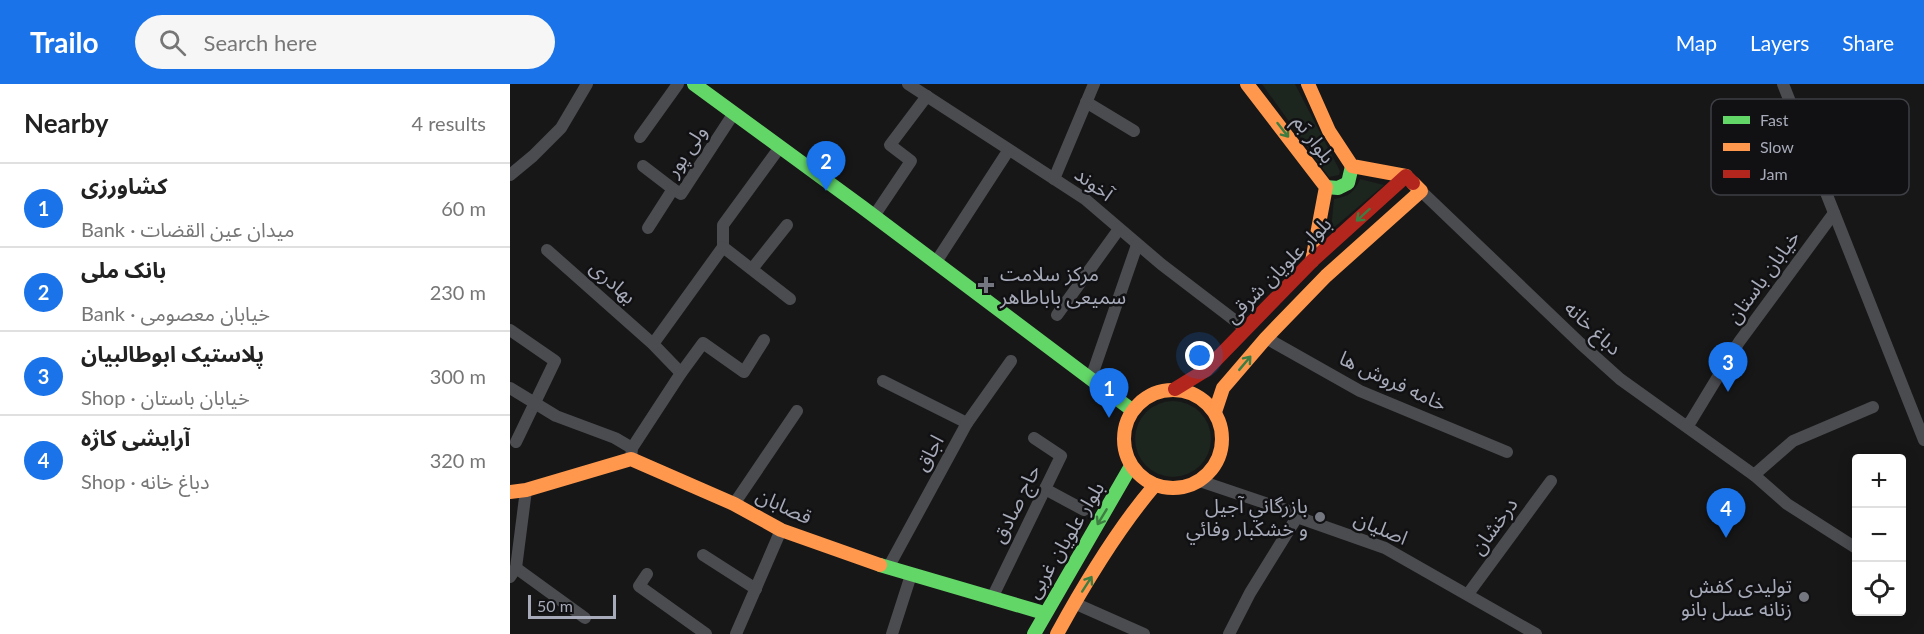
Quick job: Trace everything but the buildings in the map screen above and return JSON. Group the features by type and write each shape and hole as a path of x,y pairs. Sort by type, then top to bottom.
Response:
{"main road":[{"path":"694,84 1132,410"},
{"name":"بلوار بَم","path":"1247,84 1326,188 1312,261"},
{"name":"بلوار بَم","path":"1308,84 1329,131 1353,166 1406,176"},
{"path":"1326,188 1345,186 1350,180 1353,166"},
{"path":"1406,176 1421,191"},
{"name":"بلوار علویان شرقی","path":"1175,389 1206,370 1312,261 1406,176"},
{"name":"بلوار علویان شرقی","path":"1215,412 1223,388 1266,338 1326,276 1421,191"},
{"path":"1175,389 1191,393 1204,400 1215,412 1221,426 1223,441 1219,457 1212,470 1200,481 1186,487 1170,489 1142,478 1131,466 1125,452 1123,437 1126,421 1132,410 1146,398 1160,391 1175,389"},
{"path":"510,492 526,490 632,454"},
{"name":"قصابان","path":"632,454 734,504 781,530 888,568 1044,613"},
{"name":"بلوار علویان غربی","path":"1034,634 1044,613 1131,466"},
{"name":"بلوار علویان غربی","path":"1057,634 1074,603 1137,507 1155,485"}],"street":[{"path":"510,175 561,128 587,84"},
{"path":"640,136 678,84"},
{"name":"آخوند","path":"909,84 1085,200 1137,245 1246,329"},
{"path":"1054,179 1094,84"},
{"path":"1783,84 1789,99"},
{"path":"874,216 911,161 890,145 927,96"},
{"path":"1086,102 1134,132"},
{"name":"ولی پور","path":"648,228 673,189 681,194 734,113"},
{"path":"653,344 723,247 723,225 780,147"},
{"path":"936,262 1008,151"},
{"path":"643,166 673,189"},
{"name":"دباغ خانه","path":"1421,191 1580,344 1620,379 1754,474 1787,504 1852,545"},
{"path":"1827,195 1924,440"},
{"name":"خیابان باستان","path":"1686,426 1691,422 1739,342 1834,213"},
{"path":"752,269 787,225"},
{"path":"1058,315 1119,229"},
{"path":"1091,378 1137,245"},
{"path":"723,247 790,299"},
{"name":"بهادری","path":"547,250 653,344 681,373"},
{"path":"510,330 555,361 516,442"},
{"name":"خامه فروش ها","path":"1266,338 1360,391 1507,452"},
{"path":"510,387 556,416 615,438 632,454 681,373 703,343 744,372 764,340"},
{"name":"اجاق","path":"888,568 967,423 1011,361"},
{"path":"883,381 967,423"},
{"path":"1754,474 1793,441 1873,407"},
{"path":"734,504 797,411"},
{"name":"حاج صادق","path":"992,598 1061,456 1034,438"},
{"name":"اصلیان","path":"1200,481 1286,510 1298,517 1385,548 1536,634"},
{"name":"درخشان","path":"1468,594 1551,481"},
{"path":"1045,489 1084,510"},
{"path":"526,490 513,572 585,618"},
{"path":"1229,634 1250,593 1298,517"},
{"path":"736,634 781,530"},
{"path":"703,555 756,589"},
{"path":"647,574 639,586 705,634"},
{"path":"892,634 911,575"},
{"path":"1074,603 1144,634"}],"shaded area":[{"path":"1262,84 1295,84 1340,171 1339,175 1329,177"},
{"path":"1360,179 1384,185 1331,230 1334,199 1350,193"},
{"path":"1173,401 1187,404 1200,412 1208,425 1211,439 1208,453 1200,466 1187,474 1173,477 1159,474 1146,466 1138,453 1135,439 1138,425 1146,412 1159,404"}],"traffic: fast":[{"path":"694,84 1132,410"},
{"path":"1326,187 1338,188 1348,183 1352,166"},
{"path":"1034,634 1131,466"},
{"path":"880,565 1044,613"}],"traffic: slow":[{"path":"1247,84 1326,187 1312,261"},
{"path":"1308,84 1329,131 1352,166 1406,176"},
{"path":"1215,412 1223,388 1266,338 1326,276 1421,191 1413,183"},
{"path":"1173,390 1192,393 1208,404 1219,420 1222,439 1219,458 1208,474 1192,485 1173,488 1154,485 1138,474 1127,458 1124,439 1127,420 1138,404 1154,393 1173,390"},
{"path":"510,492 526,490 631,459 734,504 781,530 880,565"},
{"path":"1057,634 1102,557 1155,485"}],"traffic: jam":[{"path":"1175,389 1206,370 1312,261 1406,176 1413,183"}],"place":[{"name":"بانک ملی","path":"826,191"},
{"name":"مرکز سلامت سمیعی باباطاهر","path":"986,285"},
{"name":"پلاستیک ابوطالبیان","path":"1728,392"},
{"name":"کشاورزی","path":"1109,418"},
{"name":"بازرگاني آجيل و خشكبار وفائي","path":"1320,517"},
{"name":"آرایشی کاژه","path":"1726,538"},
{"name":"تولیدی کفش زنانه عسل بانو","path":"1804,597"}]}
